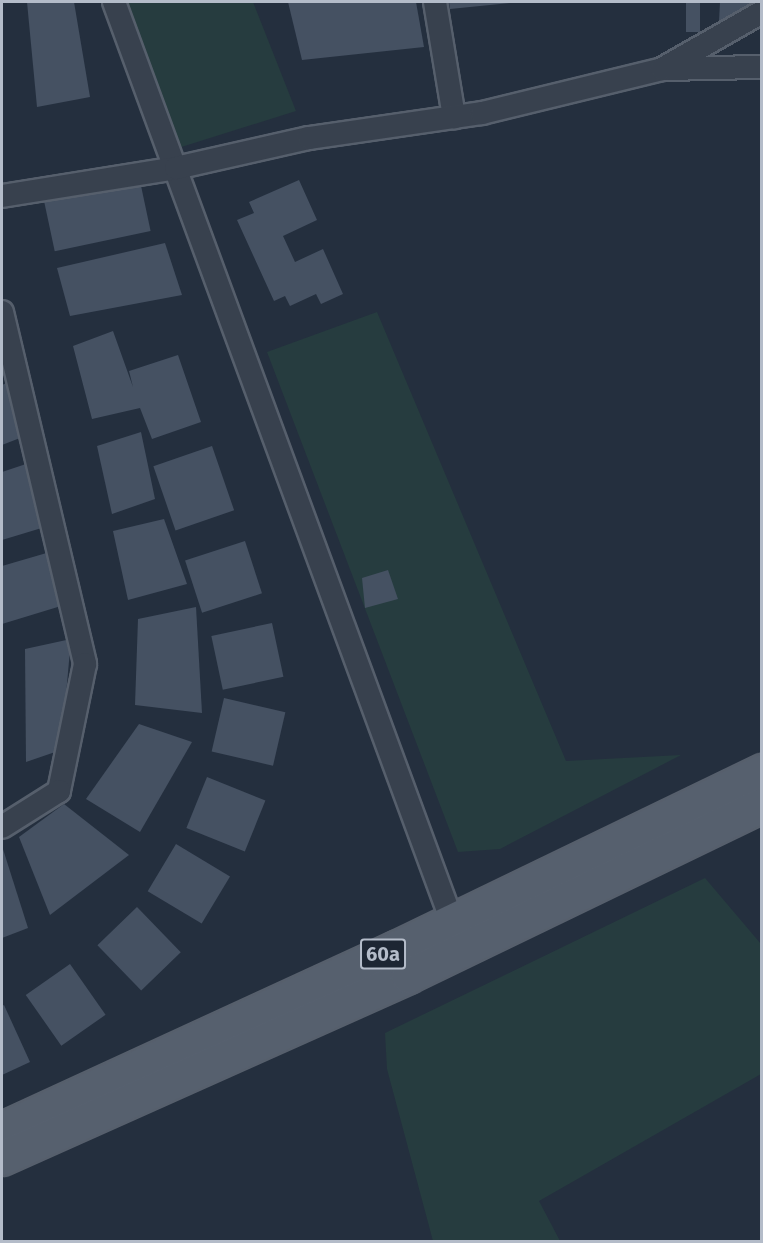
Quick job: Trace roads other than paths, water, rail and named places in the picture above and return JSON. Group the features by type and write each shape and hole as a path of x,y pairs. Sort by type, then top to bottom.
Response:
{"main road":[{"name":"60a","path":"2,1129 452,921 762,771"},
{"name":"60a","path":"2,1158 408,976 762,805"}],"street":[{"path":"114,2 452,921"},
{"path":"435,2 454,117"},
{"path":"662,69 762,12"},
{"path":"2,196 176,168 309,138 482,113 662,69 762,67"},
{"path":"2,312 85,664 59,791 2,827"}]}
